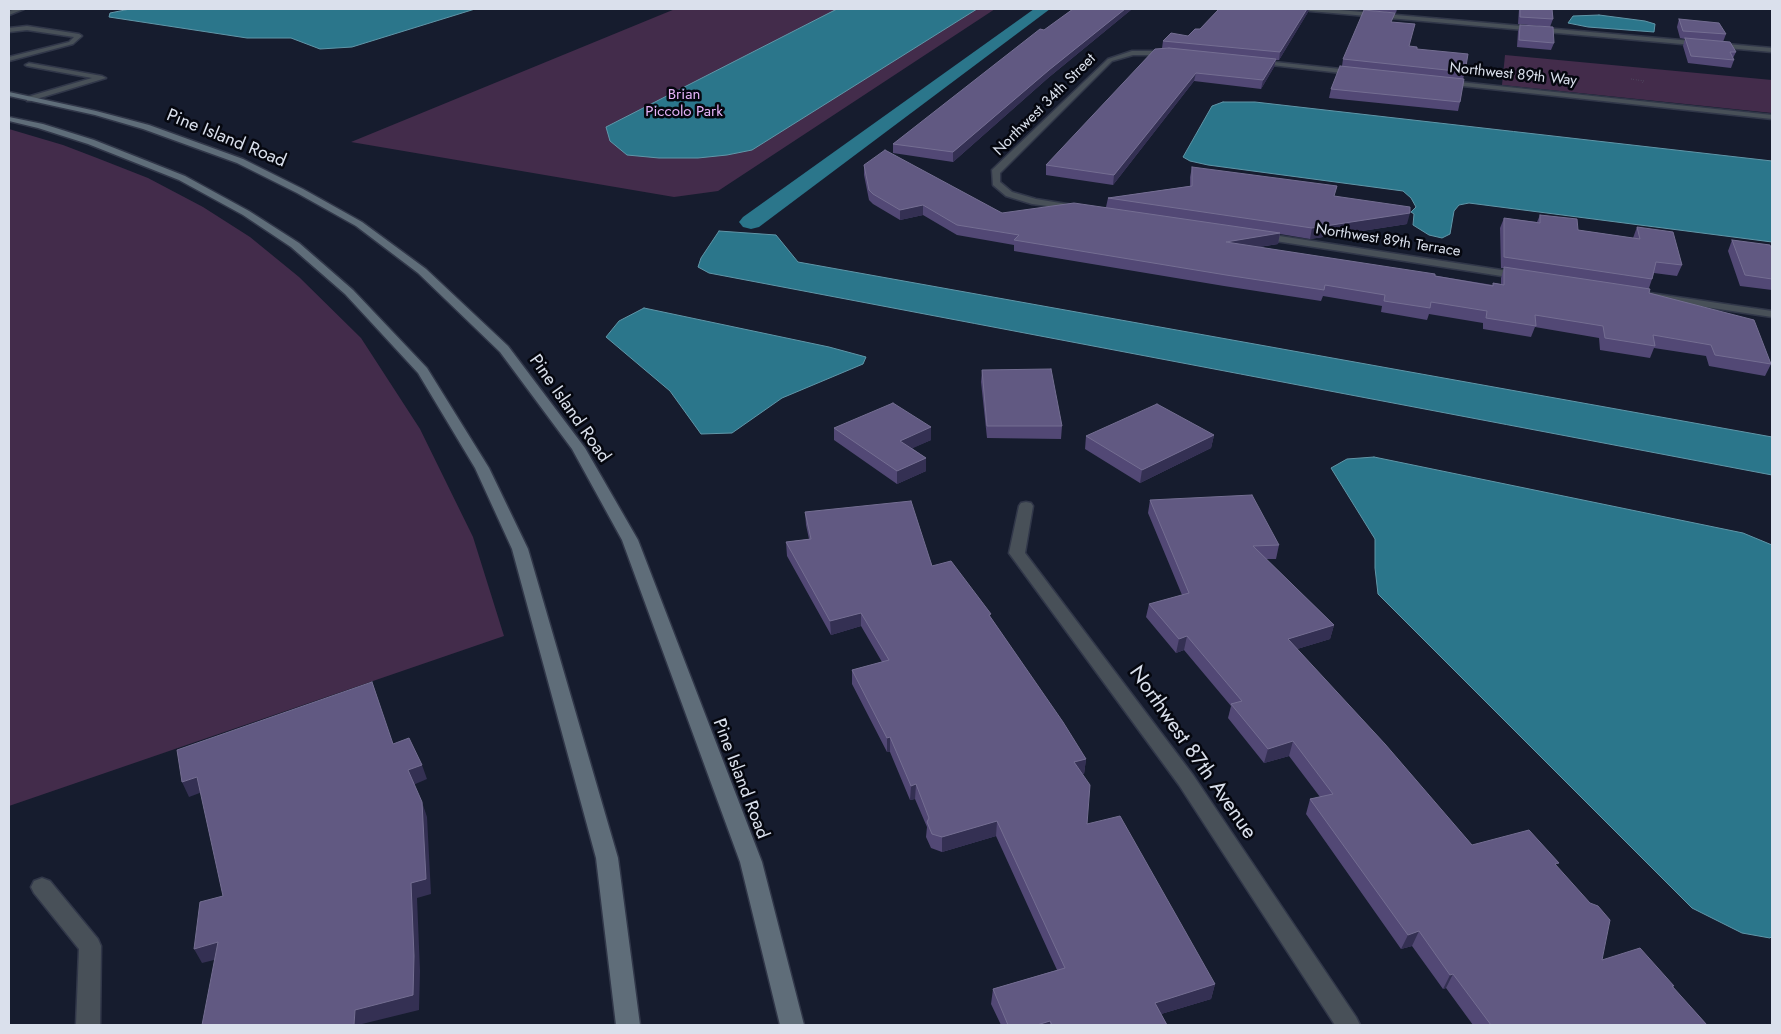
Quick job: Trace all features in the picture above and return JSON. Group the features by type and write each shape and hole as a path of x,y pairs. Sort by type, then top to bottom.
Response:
{"main road":[{"name":"Pine Island Road","path":"9,94 96,113 146,127 240,161 300,191 358,224 422,271 504,349 578,448 630,540 751,862 792,1025"},
{"path":"9,119 40,126 100,146 182,178 246,213 295,245 350,292 423,371 482,468 520,549 608,858 628,1025"}],"street":[{"path":"9,13 21,9"},
{"path":"1310,9 1772,50"},
{"path":"9,30 27,28 79,36 71,43 9,59"},
{"name":"Northwest 34th Street","path":"1085,210 1028,200 1001,189 996,183 996,172 1110,60 1132,53 1178,54"},
{"path":"1247,61 1366,74"},
{"path":"29,66 102,78 30,98"},
{"name":"Northwest 89th Way","path":"1435,81 1772,117"},
{"name":"Northwest 89th Terrace","path":"1252,235 1536,278"},
{"path":"1635,293 1772,314"},
{"name":"Northwest 87th Avenue","path":"1026,506 1017,553 1186,780 1348,1025"},
{"path":"42,887 90,946 88,1025"}],"green space":[{"name":"Brian Piccolo Park","path":"675,9 995,9 718,191 674,197 351,142"},
{"path":"1505,55 1772,80 1772,113 1502,85"},
{"path":"9,129 63,145 148,178 203,207 250,237 299,277 361,338 420,429 473,537 504,636 9,806"}],"water":[{"path":"130,9 475,9 352,47 320,49 291,38 247,38 109,17 110,13"},
{"path":"837,9 977,9 752,150 698,158 659,158 627,155 610,141 606,127"},
{"path":"1599,15 1655,24 1654,32 1588,27 1568,23 1573,16"},
{"path":"1223,102 1255,102 1772,161 1772,242 1469,203 1459,205 1454,211 1450,234 1442,238 1429,235 1413,225 1414,214 1411,212 1416,207 1411,198 1403,191 1208,165 1190,161 1183,157 1212,106"},
{"path":"719,231 776,235 798,262 1772,437 1772,475 709,273 698,267 701,258"},
{"path":"644,308 829,347 866,357 863,364 782,398 732,433 701,434 670,391 606,337 619,321"},
{"path":"1374,457 1743,533 1772,545 1772,936 1770,938 1742,933 1692,908 1378,594 1375,568 1375,539 1331,468 1347,459"}],"building":[{"path":"1073,9 1125,9 1049,70 953,152 893,144 1040,29 1044,30"},
{"path":"1219,9 1307,9 1280,52 1163,41 1171,33 1188,36 1195,29 1200,29"},
{"path":"1520,9 1552,9 1553,19 1520,17"},
{"path":"1364,10 1395,13 1391,22 1415,24 1409,46 1417,47 1417,49 1468,54 1465,72 1343,59"},
{"path":"1679,19 1719,23 1726,34 1683,31"},
{"path":"1520,25 1553,27 1554,43 1519,40"},
{"path":"1685,38 1730,42 1736,52 1730,52 1734,60 1691,56"},
{"path":"1169,48 1276,59 1263,80 1196,73 1114,175 1046,165 1155,49"},
{"path":"1340,66 1464,79 1460,102 1331,89"},
{"path":"885,150 1002,213 1074,203 1280,233 1226,242 1435,274 1435,276 1493,286 1493,283 1504,285 1504,267 1650,289 1649,293 1754,320 1771,364 1715,355 1711,345 1653,335 1655,346 1605,338 1603,326 1535,315 1536,326 1486,318 1487,311 1431,302 1430,308 1384,301 1385,295 1325,285 1324,290 1014,240 1019,235 957,225 923,205 900,210 873,194 869,190 864,165"},
{"path":"1192,167 1337,186 1334,196 1410,207 1410,213 1312,228 1108,198 1192,186"},
{"path":"1540,215 1577,219 1578,230 1640,239 1637,227 1673,232 1682,265 1656,262 1652,279 1504,257 1504,218 1540,223"},
{"path":"1732,240 1770,245 1772,250 1772,279 1745,275"},
{"path":"1051,369 1062,426 987,426 982,370"},
{"path":"893,403 931,427 900,441 926,458 897,471 834,428"},
{"path":"1157,404 1214,435 1142,470 1086,436"},
{"path":"1252,495 1279,545 1253,546 1334,625 1288,639 1385,744 1472,845 1529,830 1559,863 1555,864 1590,903 1598,906 1610,920 1602,960 1640,948 1707,1025 1491,1025 1453,974 1450,975 1419,931 1408,935 1310,799 1333,794 1293,741 1268,749 1231,704 1242,701 1187,636 1179,639 1149,604 1189,593 1150,500"},
{"path":"911,501 932,566 951,561 991,614 989,615 1063,722 1086,759 1074,762 1090,785 1087,824 1120,816 1215,984 1155,1003 1167,1025 1052,1025 1050,1021 1037,1025 1008,1025 993,989 1065,968 997,821 942,837 932,834 927,822 929,818 916,784 911,786 890,737 887,738 852,670 889,660 861,613 830,621 786,542 811,539 805,512"},
{"path":"372,682 393,744 409,738 422,765 408,770 422,802 426,879 411,883 414,956 413,995 355,1010 354,1025 202,1025 218,942 194,949 200,902 223,896 197,777 182,782 177,750"}],"waterway":[{"path":"751,222 1043,9"}]}
